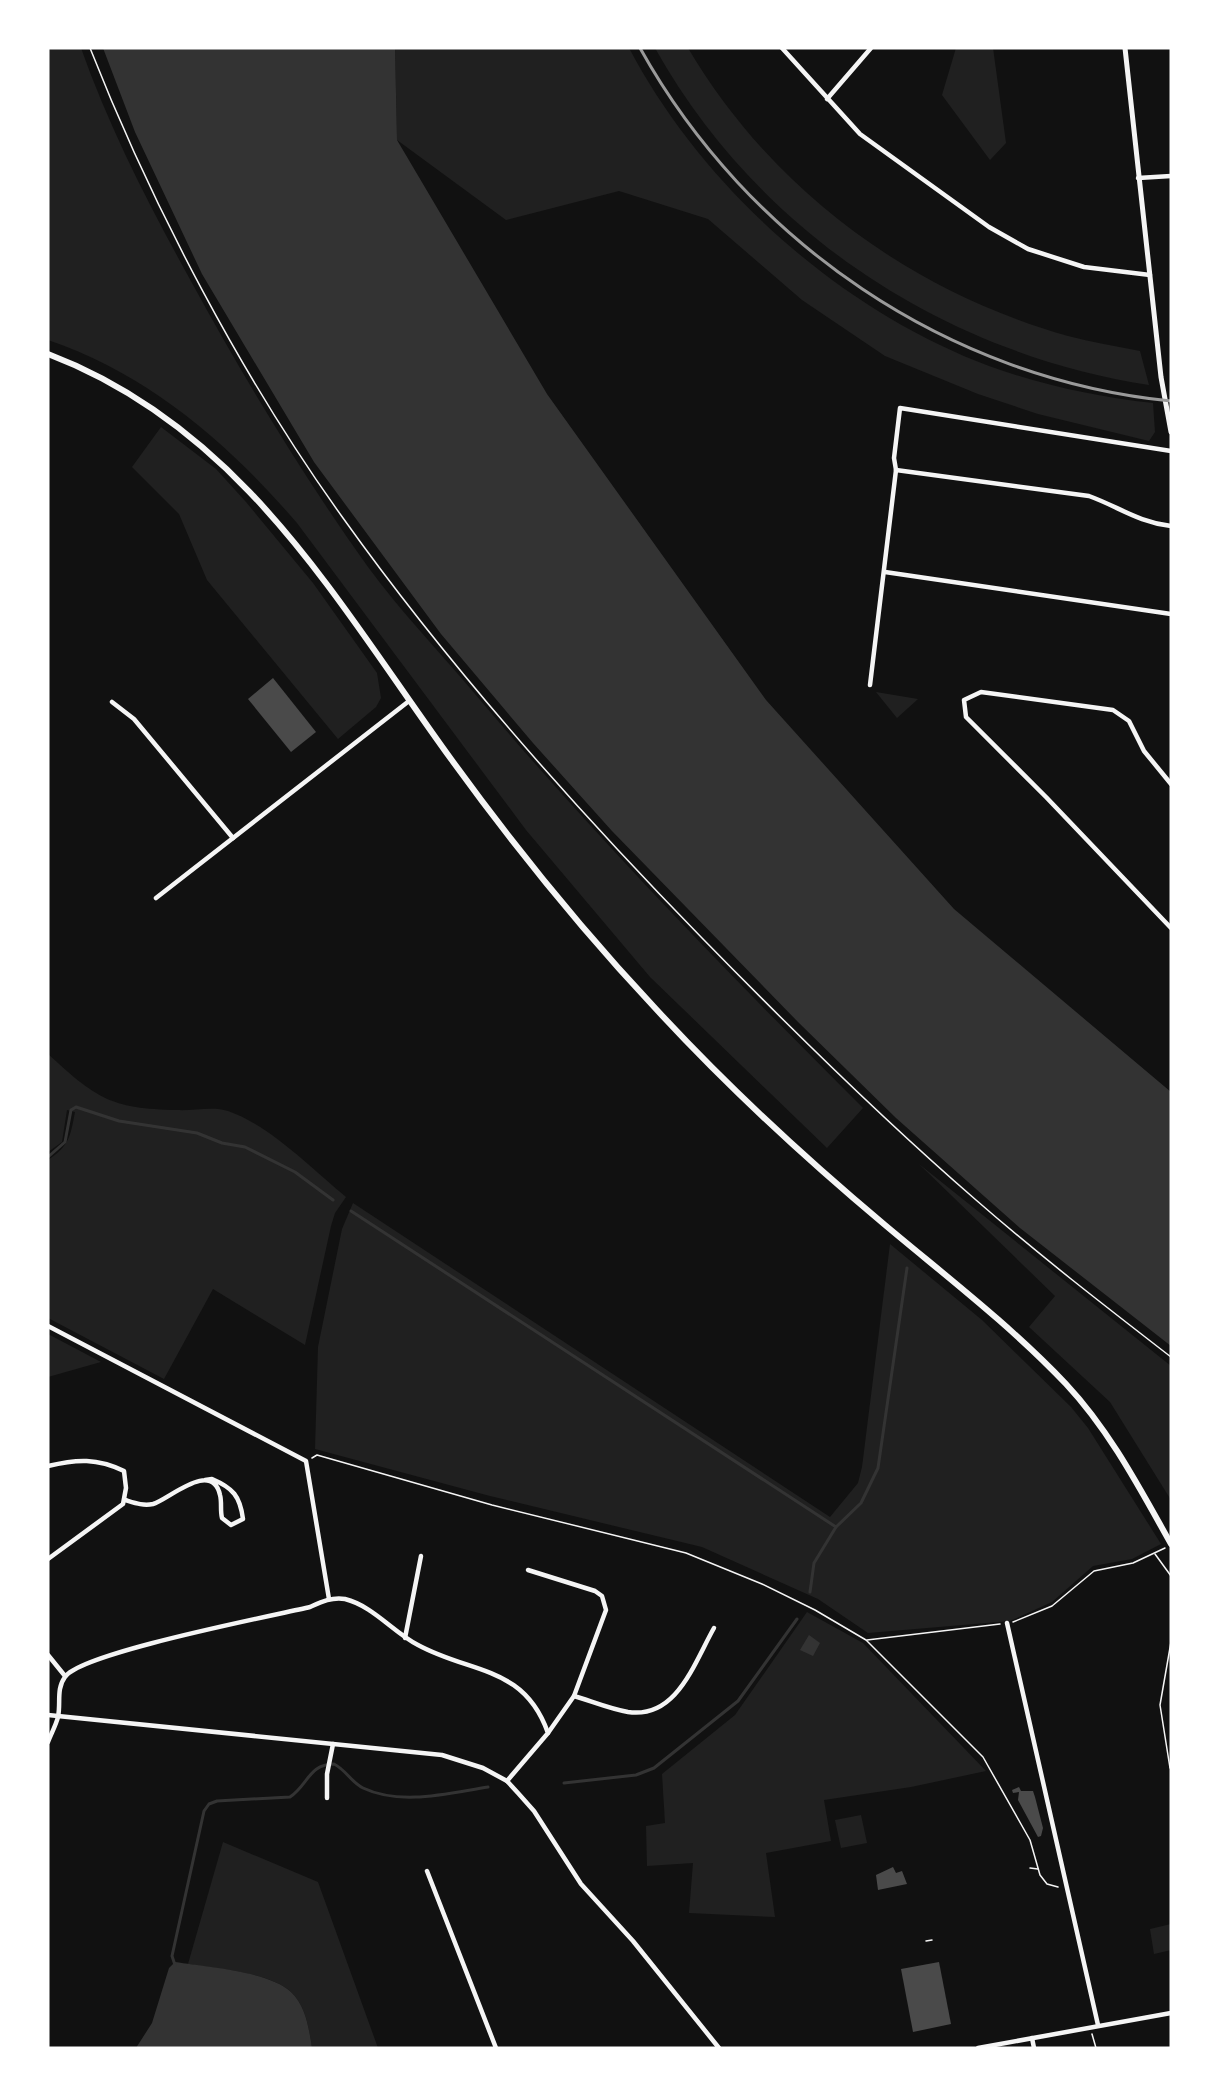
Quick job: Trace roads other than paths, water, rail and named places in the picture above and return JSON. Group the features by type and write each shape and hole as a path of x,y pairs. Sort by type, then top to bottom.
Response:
{"main road":[{"path":"48,354 98,374 176,423 210,451 282,527 472,789 563,905 658,1012 797,1147 883,1224 977,1300 1067,1385 1116,1450 1168,1545"}],"street":[{"path":"782,48 860,134 989,227 1028,249 1084,267 1150,275"},
{"path":"827,99 871,48"},
{"path":"1125,48 1161,377 1171,432"},
{"path":"1138,178 1171,176"},
{"path":"870,685 885,572 900,408 1171,451"},
{"path":"896,470 1089,496 1111,504 1134,518 1171,526"},
{"path":"885,572 1171,614"},
{"path":"1171,784 1144,751 1129,721 1113,710 981,692 964,700 966,717 1171,928"},
{"path":"156,898 408,701"},
{"path":"112,702 134,719 233,838"},
{"path":"48,1326 306,1461 329,1599"},
{"path":"48,1466 89,1458 124,1470 125,1500"},
{"path":"125,1500 139,1504 154,1503 194,1481 212,1479 234,1490 241,1502 243,1519 240,1522 231,1525 222,1518 220,1494 214,1485 205,1480"},
{"path":"48,1559 125,1500"},
{"path":"405,1638 421,1556"},
{"path":"507,1781 548,1733 574,1696 604,1618 605,1603 595,1590 528,1570"},
{"path":"48,1742 58,1716 58,1696 65,1676 78,1666 165,1639 310,1607 329,1599 357,1604 405,1638 439,1655 499,1675 514,1684 537,1707 548,1733"},
{"path":"1006,1623 1098,2025"},
{"path":"574,1696 627,1712 651,1712 676,1694 714,1628"},
{"path":"48,1655 65,1676"},
{"path":"48,1715 442,1755 474,1764 507,1781 534,1811 581,1884 633,1941 719,2048"},
{"path":"327,1798 328,1770 333,1744"},
{"path":"427,1871 495,2048"},
{"path":"978,2048 1171,2013"},
{"path":"1032,2038 1034,2048"}],"waterway":[{"path":"48,1157 65,1142 71,1110 76,1107 119,1121 197,1133 222,1143 245,1147 295,1172 333,1200"},
{"path":"351,1211 836,1527"},
{"path":"810,1592 814,1563 836,1527 861,1503 878,1468 907,1268"},
{"path":"564,1783 636,1775 654,1768 738,1701 797,1619"},
{"path":"175,1965 172,1956 204,1811 209,1804 217,1801 290,1797 319,1767 334,1764 363,1788 393,1796 441,1795 488,1787"}],"railway":[{"path":"640,48 685,118 737,182 797,239 862,289 933,331 1009,364 1089,387 1171,401"}]}
